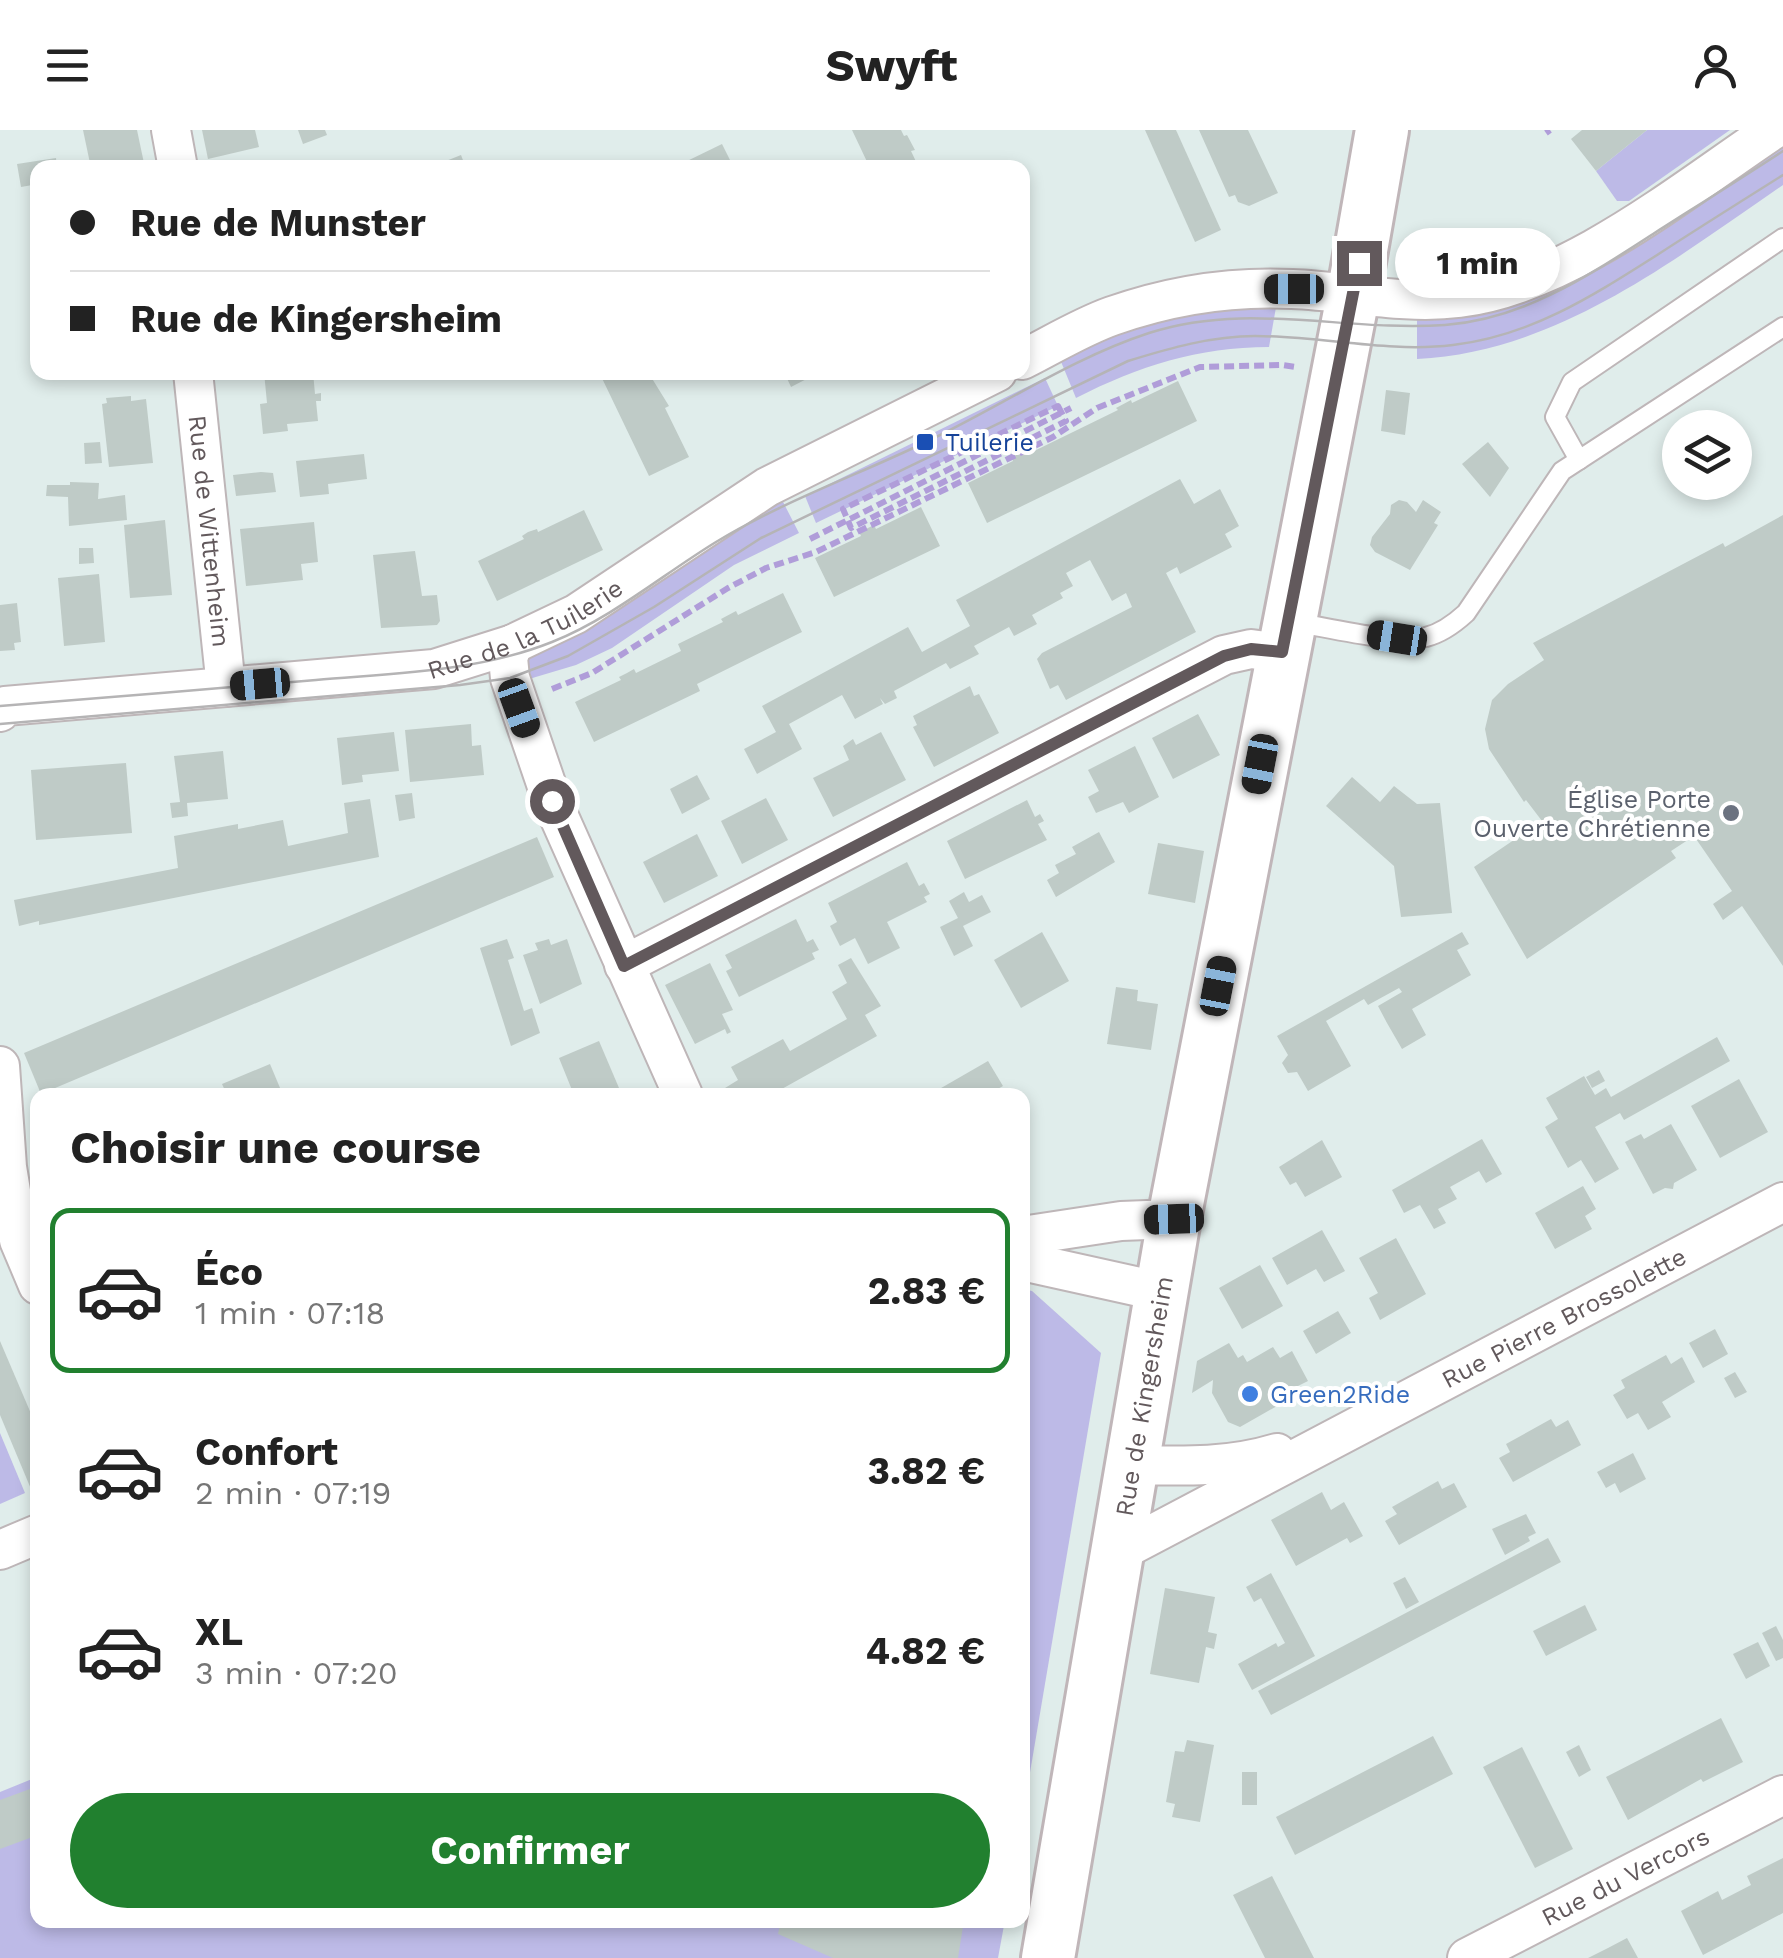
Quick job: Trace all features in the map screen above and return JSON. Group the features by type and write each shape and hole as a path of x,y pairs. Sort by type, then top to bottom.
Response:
{"main road":[{"name":"Rue de Kingersheim","path":"1048,1958 1174,1219 1382,130"}],"street":[{"path":"171,130 177,160"},
{"path":"1030,356 1109,316 1182,296 1294,289 1353,296 1460,298 1526,283 1615,236 1773,130"},
{"name":"Rue de Wittenheim","path":"193,380 226,687"},
{"name":"Rue de la Tuilerie","path":"0,712 5,706 434,670 513,644 576,614 768,487 981,380"},
{"path":"624,966 1224,656 1285,637"},
{"path":"513,644 508,658 510,678 552,801 681,1088"},
{"path":"0,1066 7,1167 19,1240 30,1266"},
{"name":"Rue Pierre Brossolette","path":"1116,1553 1783,1202"},
{"path":"1030,1235 1120,1221 1174,1219"},
{"path":"1030,1263 1162,1292"},
{"name":"Rue Pierre Brossolette","path":"1131,1465 1207,1467 1251,1461 1346,1431"},
{"path":"0,1550 30,1537"},
{"name":"Rue du Vercors","path":"1467,1958 1783,1795"}],"lane":[{"path":"1579,460 1555,417 1572,382 1783,238"},
{"path":"1285,637 1423,639 1446,630 1466,613 1562,471 1783,327"}],"path":[{"path":"519,708 534,696 592,674 766,568 850,536 1052,437 1098,408 1200,367 1282,365 1336,376"},
{"path":"1058,406 1063,414 1066,421 851,528 843,510 1058,406"},
{"path":"1063,414 1071,408"},
{"path":"810,539 848,520"}],"shaded area":[{"path":"1647,130 1730,130 1629,201 1617,201 1596,171"},
{"path":"1783,133 1783,185 1655,272 1565,321 1518,340 1468,353 1417,359 1417,309 1444,309"},
{"path":"1278,296 1269,347 1218,350 1170,361 1076,398 1057,352 1115,325"},
{"path":"1045,378 1058,406 816,523 805,496"},
{"path":"781,498 799,533 734,565 612,648 576,665 519,682 521,653"},
{"path":"1030,1291 1101,1353 1030,1773"},
{"path":"0,1433 25,1493 0,1504"},
{"path":"30,1780 30,1928 1004,1928 998,1958 0,1958 0,1792"}],"building":[{"path":"83,130 137,130 143,160 89,160"},
{"path":"202,130 255,130 259,147 208,159"},
{"path":"298,130 325,130 327,135 303,144"},
{"path":"852,130 901,130 915,150 911,151 915,160 866,160"},
{"path":"1145,130 1176,130 1221,230 1195,242"},
{"path":"1199,130 1248,130 1278,193 1249,206 1238,202 1235,195 1229,197"},
{"path":"1582,130 1647,130 1596,171 1571,139"},
{"path":"722,144 730,160 689,160"},
{"path":"30,162 30,185 21,187 17,164"},
{"path":"265,380 314,380 315,394 321,393 321,401 316,401 318,421 287,424 288,431 263,434 260,404 267,403"},
{"path":"603,380 653,380 669,406 665,408 689,457 649,476"},
{"path":"1178,381 1197,421 987,523 968,483 1013,461 1012,457 1026,450 1028,454 1131,400 1132,403"},
{"path":"1386,390 1410,393 1405,435 1381,431"},
{"path":"131,396 131,401 146,399 153,463 109,467 102,404 107,403 106,398"},
{"path":"100,442 102,463 85,464 84,443"},
{"path":"1488,442 1509,468 1490,497 1462,464"},
{"path":"364,454 367,479 328,484 329,494 300,497 296,461"},
{"path":"273,473 276,492 236,496 233,475"},
{"path":"1180,479 1194,504 1220,489 1239,526 1225,534 1232,547 1180,574 1177,567 1166,573 1196,632 1066,700 1058,685 1050,689 1037,659 1132,607 1126,593 1112,601 1090,560 1066,573 1073,586 1060,593 1063,598 1032,615 1037,624 1014,636 1009,627 974,646 979,654 950,669 946,663 894,691 897,698 885,704 880,698 883,704 855,719 842,695 789,724 802,749 757,774 744,749 776,732 762,706 908,627 922,652 970,626 956,600"},
{"path":"99,483 98,499 125,495 127,520 69,526 68,497 46,496 47,485"},
{"path":"1399,500 1416,512 1423,500 1441,512 1434,523 1438,525 1410,570 1375,552 1370,545 1390,514 1391,505"},
{"path":"921,507 940,546 834,597 815,558 861,536 859,532 874,525 876,529"},
{"path":"584,510 603,550 497,601 478,561 524,539 522,536 528,532 538,532"},
{"path":"1783,515 1783,966 1742,906 1723,920 1713,904 1732,891 1694,836 1671,851 1676,858 1527,959 1474,867 1542,821 1524,802 1489,749 1485,729 1492,700 1544,660 1533,643"},
{"path":"165,520 172,595 130,598 124,525"},
{"path":"314,522 318,562 301,564 303,580 246,586 240,529"},
{"path":"79,548 93,548 94,563 79,564"},
{"path":"415,551 422,596 437,595 440,621 437,625 381,628 373,555"},
{"path":"99,574 105,642 64,646 58,578"},
{"path":"783,593 802,632 697,684 700,691 594,742 575,702 621,680 619,677 634,669 636,673 681,651 678,644 723,622 721,619 736,611 738,615"},
{"path":"17,603 21,642 14,643 15,650 0,651 0,605"},
{"path":"970,686 974,696 979,694 999,733 934,767 913,727 917,725 913,716"},
{"path":"1198,714 1220,755 1173,779 1152,738"},
{"path":"471,724 472,746 481,745 484,775 410,782 405,730"},
{"path":"394,732 399,771 362,775 363,782 342,785 337,738"},
{"path":"881,732 906,780 833,817 813,778 849,760 843,746 853,739 856,745"},
{"path":"1135,746 1159,797 1129,813 1123,802 1096,813 1088,797 1099,791 1088,770"},
{"path":"223,751 228,799 187,803 188,816 172,818 170,803 180,802 174,756"},
{"path":"126,763 132,833 36,840 31,770"},
{"path":"697,775 710,799 682,814 670,789"},
{"path":"1352,777 1380,802 1394,786 1417,804 1440,803 1452,913 1401,917 1394,866 1326,806"},
{"path":"412,793 415,818 399,821 395,795"},
{"path":"766,798 788,840 742,864 721,821"},
{"path":"370,799 379,857 19,926 14,900 178,868 174,836 283,820 288,846 348,833 344,803"},
{"path":"1027,800 1035,817 1040,814 1044,821 1038,824 1047,840 965,879 947,841"},
{"path":"1099,832 1115,862 1056,897 1047,880 1059,873 1055,865 1076,854 1072,847"},
{"path":"697,834 718,876 664,903 643,862"},
{"path":"537,837 554,877 55,1088 39,1088 24,1053"},
{"path":"1158,843 1204,851 1195,903 1148,894"},
{"path":"907,862 919,886 924,883 930,894 924,897 927,902 887,922 900,948 868,964 855,938 840,946 830,926 837,922 828,903"},
{"path":"964,892 969,902 982,895 991,912 963,926 973,946 954,956 940,927 958,918 949,901"},
{"path":"796,919 807,942 813,939 819,950 812,953 815,959 739,997 726,971 732,968 725,955"},
{"path":"1042,932 1069,981 1021,1008 994,960"},
{"path":"1462,932 1469,944 1457,950 1471,975 1412,1009 1426,1035 1402,1049 1387,1023 1378,1006 1402,992 1399,988 1368,1005 1364,999 1326,1021 1351,1066 1308,1091 1297,1072 1288,1073 1282,1063 1288,1055 1277,1036"},
{"path":"507,939 514,958 508,960 524,1011 532,1008 540,1033 511,1046 480,948"},
{"path":"549,939 551,945 567,939 582,984 540,1004 523,955 538,950 535,943"},
{"path":"851,958 881,1006 865,1015 877,1036 784,1088 725,1088 738,1080 731,1067 783,1039 790,1051 847,1019 832,992 847,983 838,965"},
{"path":"710,963 733,1010 722,1014 731,1032 727,1034 725,1029 695,1044 665,985"},
{"path":"1116,987 1138,990 1137,1001 1158,1004 1151,1050 1107,1044"},
{"path":"1717,1037 1730,1061 1624,1120 1620,1113 1595,1127 1619,1169 1595,1183 1581,1160 1568,1168 1545,1127 1558,1119 1546,1098 1584,1076 1595,1095 1606,1088 1611,1097"},
{"path":"599,1041 619,1088 571,1088 559,1058"},
{"path":"988,1061 1003,1086 999,1088 941,1088"},
{"path":"270,1064 280,1088 224,1088 222,1084"},
{"path":"1599,1070 1605,1081 1592,1088 1586,1077"},
{"path":"1739,1079 1768,1132 1720,1158 1691,1106"},
{"path":"1671,1124 1697,1170 1674,1183 1673,1189 1653,1194 1625,1142 1641,1134 1644,1139"},
{"path":"1482,1139 1502,1174 1486,1183 1479,1171 1450,1187 1457,1199 1438,1209 1446,1223 1434,1229 1420,1205 1404,1213 1392,1190"},
{"path":"1322,1140 1342,1177 1305,1197 1296,1182 1290,1185 1279,1167"},
{"path":"1583,1186 1596,1209 1585,1216 1592,1229 1555,1249 1535,1213"},
{"path":"1322,1230 1345,1271 1324,1282 1316,1269 1287,1285 1272,1258"},
{"path":"1396,1238 1426,1294 1380,1320 1369,1298 1378,1293 1359,1258"},
{"path":"1260,1265 1283,1306 1242,1329 1219,1288"},
{"path":"1338,1311 1351,1333 1316,1354 1303,1331"},
{"path":"1715,1329 1728,1354 1703,1368 1689,1343"},
{"path":"0,1341 30,1411 30,1487 0,1415"},
{"path":"1229,1343 1238,1358 1243,1355 1247,1362 1273,1347 1280,1358 1292,1351 1308,1381 1296,1387 1300,1393 1240,1427 1228,1422 1212,1393 1213,1380 1192,1393 1197,1361"},
{"path":"1666,1355 1671,1364 1682,1357 1695,1382 1662,1402 1671,1417 1648,1430 1638,1413 1627,1419 1613,1395 1625,1388 1621,1380"},
{"path":"1735,1372 1747,1392 1735,1398 1724,1378"},
{"path":"1551,1419 1556,1427 1568,1420 1581,1445 1513,1482 1499,1458 1510,1452 1506,1444"},
{"path":"1633,1453 1646,1479 1620,1493 1615,1483 1606,1488 1597,1472"},
{"path":"1438,1481 1442,1489 1454,1483 1467,1507 1399,1545 1385,1521 1397,1514 1392,1507"},
{"path":"1322,1492 1331,1510 1344,1502 1363,1536 1350,1543 1347,1538 1296,1566 1271,1520"},
{"path":"1526,1514 1536,1533 1528,1537 1530,1541 1505,1555 1492,1529"},
{"path":"1548,1538 1561,1562 1271,1715 1258,1691"},
{"path":"1271,1573 1315,1656 1252,1690 1238,1664 1276,1643 1278,1647 1285,1643 1261,1598 1254,1602 1246,1587"},
{"path":"1405,1577 1419,1602 1406,1609 1393,1583"},
{"path":"1165,1588 1215,1597 1208,1632 1217,1634 1214,1649 1206,1647 1199,1683 1150,1674"},
{"path":"1585,1605 1597,1630 1546,1656 1533,1631"},
{"path":"1776,1626 1783,1640 1783,1658 1776,1661 1762,1633"},
{"path":"1758,1642 1770,1666 1746,1679 1733,1654"},
{"path":"1721,1718 1743,1762 1703,1782 1701,1779 1628,1820 1606,1777"},
{"path":"1433,1736 1453,1774 1295,1855 1276,1817"},
{"path":"1187,1740 1214,1745 1200,1822 1172,1817 1175,1804 1166,1802 1175,1751 1184,1752"},
{"path":"1579,1745 1591,1770 1579,1777 1566,1752"},
{"path":"1522,1747 1573,1849 1535,1868 1483,1767"},
{"path":"1242,1772 1257,1772 1257,1805 1242,1805"},
{"path":"30,1789 30,1838 0,1849 0,1800"},
{"path":"1783,1858 1783,1913 1703,1955 1681,1911 1718,1891 1722,1900 1751,1885 1747,1876"},
{"path":"1272,1876 1314,1958 1265,1958 1233,1895"},
{"path":"779,1928 963,1928 958,1958 833,1958 778,1934"},
{"path":"1627,1938 1638,1958 1588,1958 1608,1948"}],"tram line":[{"path":"0,706 406,673 524,652 595,621 716,542 767,514 924,443 1120,343 1186,324 1223,319 1408,326 1445,325 1502,314 1579,280 1783,151"},
{"path":"0,724 510,678 568,656 654,607 761,538 1128,361 1223,338 1280,337 1429,347 1508,333 1559,313 1607,286 1783,175"}],"place":[{"name":"Tuilerie","path":"925,442"},
{"name":"Église Porte Ouverte Chrétienne","path":"1731,813"},
{"name":"Green2Ride","path":"1250,1394"}],"route":[{"path":"552,801 624,966 1224,656 1251,649 1282,652 1359,263"}]}
